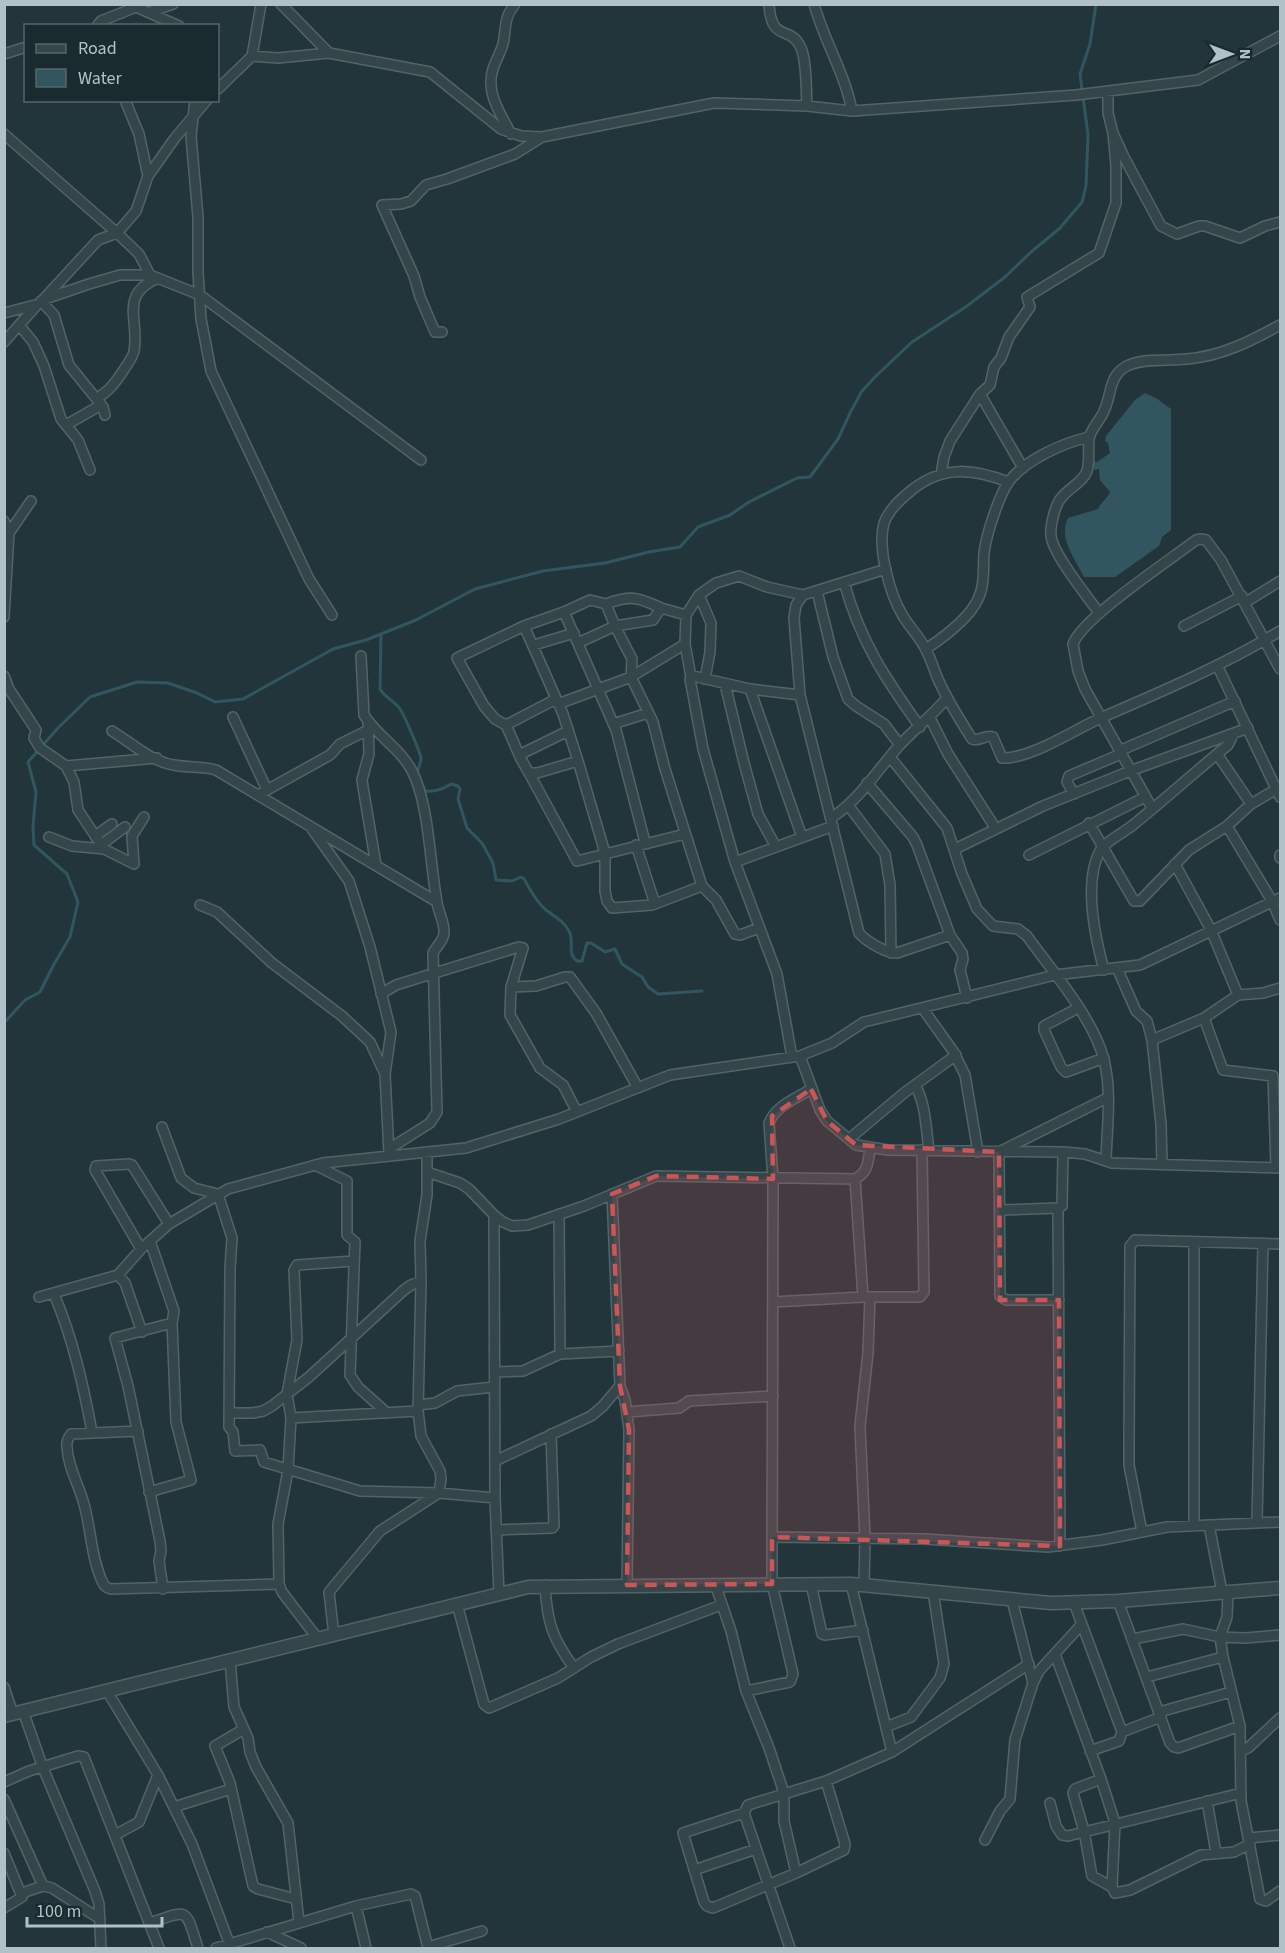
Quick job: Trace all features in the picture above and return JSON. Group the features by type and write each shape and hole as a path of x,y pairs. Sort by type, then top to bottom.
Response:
{"street":[{"path":"150,12 173,4"},
{"path":"219,88 252,56 261,4"},
{"path":"281,4 329,53"},
{"path":"512,134 494,103 491,88 492,71 504,40 505,20 515,4"},
{"path":"769,4 770,18 774,27 796,40 803,52 807,106"},
{"path":"814,4 823,32 844,77 852,111"},
{"path":"99,24 135,6 175,24"},
{"path":"252,56 278,58 329,53 430,72 501,129 512,134 542,137 714,103 807,106 852,111 1076,95 1198,80 1281,36"},
{"path":"4,54 24,48"},
{"path":"1107,92 1107,113 1113,133 1161,226 1168,231 1181,234 1199,226 1205,226 1240,238 1265,226 1281,222"},
{"path":"126,102 139,134 148,176"},
{"path":"195,102 191,136 198,217 198,272 201,319 211,371 270,492 309,579 332,615"},
{"path":"4,342 98,240 117,233 136,211 148,176 205,102"},
{"path":"941,474 950,441 980,394 990,385 994,367 1001,358 1009,338 1030,307 1027,297 1100,253 1116,203 1113,133"},
{"path":"4,134 140,254 154,276"},
{"path":"442,332 435,332 414,276 382,205 411,201 426,185 514,154 542,137"},
{"path":"4,313 120,276 154,276 200,295 420,459"},
{"path":"66,425 101,406 134,353 132,318 136,297 143,284 154,276"},
{"path":"41,302 54,315 69,365 101,406"},
{"path":"19,325 33,342 44,366 62,419 78,440 90,470"},
{"path":"1099,613 1055,548 1051,535 1060,498 1087,472 1089,437 1094,425 1104,414 1108,402 1109,386 1128,365 1218,354 1249,343 1281,325"},
{"path":"980,394 1023,468"},
{"path":"926,649 952,631 978,599 988,536 1008,482 1023,468 1060,446 1089,437"},
{"path":"1008,482 989,475 967,471 941,474 922,482 889,512 882,536 892,597 926,649 947,698 972,739 991,736 1000,756 1005,759 1024,754 1065,737 1281,632"},
{"path":"9,533 31,501"},
{"path":"4,521 9,533 4,617"},
{"path":"1152,808 1082,680 1073,644 1083,628 1099,613 1201,539 1206,540 1244,599 1264,641 1281,669"},
{"path":"886,569 803,595 767,587 739,576 716,584 699,595 686,615 685,644 703,749 735,862 779,983 796,1056 824,1115 856,1145 870,1148 1063,1152 1085,1154 1112,1163 1278,1168 1277,1075 1223,1070 1204,1018"},
{"path":"1184,626 1281,581"},
{"path":"844,582 862,635 885,678 920,727"},
{"path":"817,591 833,657 848,699 884,724 900,745"},
{"path":"699,595 711,624 710,652 705,679"},
{"path":"803,595 796,605 794,618 800,695 859,933 891,953 950,935"},
{"path":"685,834 577,861 519,755 506,724 495,719 484,706 457,658 524,626 590,600 606,604 640,597 661,608 686,615"},
{"path":"606,604 632,659 631,677 648,713 702,886 716,900 735,934 740,935 759,928"},
{"path":"578,642 615,626 653,620 661,608"},
{"path":"564,612 613,724 655,904"},
{"path":"524,626 557,701 578,761 605,853 607,901 612,908 655,904 702,886"},
{"path":"534,645 574,633"},
{"path":"506,724 557,701 631,677 685,644"},
{"path":"361,656 364,715 368,726 369,754 363,787 376,865"},
{"path":"1089,824 1134,901 1140,901 1196,844 1227,826 1251,804 1280,791 1217,665"},
{"path":"4,676 9,689 36,730 34,738 40,748 66,766 74,782 78,810 103,847 134,864 132,836 144,817"},
{"path":"691,677 750,689 800,695"},
{"path":"725,684 758,813 776,847"},
{"path":"750,689 802,837"},
{"path":"735,862 802,837 832,822 900,745 930,718 947,698"},
{"path":"1074,794 1068,782 1069,776 1235,701"},
{"path":"613,724 648,713"},
{"path":"233,717 263,793"},
{"path":"930,718 948,754 996,829"},
{"path":"263,793 330,755 340,744 368,726"},
{"path":"368,726 402,756 413,773 423,808 444,937 433,953 437,1112 430,1123 389,1153"},
{"path":"955,849 1074,794 1248,728"},
{"path":"112,731 157,758 176,766 200,766 216,770 263,793 308,825 437,902"},
{"path":"519,755 568,731"},
{"path":"1104,970 1095,931 1092,892 1093,872 1101,847 1120,835 1228,745 1234,733"},
{"path":"1217,754 1251,804"},
{"path":"890,757 947,828 962,874 977,909 993,926 1018,929 1027,936 1078,1008 1096,1039 1104,1058 1107,1098 1107,1160"},
{"path":"66,766 157,758"},
{"path":"530,773 578,761"},
{"path":"867,783 913,837 950,935 962,953 960,970 967,998"},
{"path":"1029,855 1145,797"},
{"path":"848,805 885,854 890,885 891,953"},
{"path":"95,836 112,824"},
{"path":"308,825 349,881 370,947 391,1032 385,1074 389,1153"},
{"path":"1227,826 1276,900 1281,920"},
{"path":"49,837 72,846 103,847 125,827"},
{"path":"1175,864 1211,930 1238,995"},
{"path":"39,1298 118,1275 141,1249 169,1224 218,1194 315,1165 389,1153 466,1148 577,1112 680,1073 796,1056 832,1043 864,1022 1055,975 1140,965 1276,900"},
{"path":"200,905 217,912 272,963 342,1016 370,1042 385,1074"},
{"path":"381,994 396,984 521,947 524,951 516,967 511,987 509,1007 512,1020 540,1068 563,1085 577,1112"},
{"path":"1117,968 1136,1011 1147,1021 1152,1040 1161,1124 1162,1164"},
{"path":"511,987 528,987 570,977 596,1013 638,1088"},
{"path":"1152,1040 1204,1018 1238,995 1263,993 1281,988"},
{"path":"1078,1008 1044,1026 1061,1067 1066,1072 1104,1058"},
{"path":"923,1009 956,1055 965,1075 978,1152"},
{"path":"849,1139 956,1055"},
{"path":"773,1302 867,1297 915,1298 920,1297 924,1292 925,1150 923,1107 915,1085"},
{"path":"746,1691 790,1682 792,1678 772,1584 773,1179 769,1123 781,1107 811,1089"},
{"path":"999,1152 1107,1098"},
{"path":"162,1127 181,1178 195,1188 218,1194"},
{"path":"427,1172 460,1184 502,1222 512,1226 528,1225 656,1176 855,1179 864,1173 868,1166 870,1148"},
{"path":"334,1636 329,1592 380,1531 438,1493 441,1479 440,1471 421,1436 418,1408 420,1241 427,1202 427,1152"},
{"path":"999,1152 1000,1296 1006,1300 1059,1300"},
{"path":"1000,1210 1062,1206 1063,1152"},
{"path":"141,1249 95,1170 96,1166 132,1165 169,1224"},
{"path":"315,1165 347,1181 347,1235 355,1242 350,1375 352,1380 387,1413"},
{"path":"855,1179 867,1297 868,1353 860,1426 865,1538 858,1584 863,1630 892,1752"},
{"path":"218,1194 232,1238 229,1426 233,1432 235,1451 260,1450 264,1462 360,1491 438,1493 495,1498"},
{"path":"612,1194 620,1386 627,1413 627,1585"},
{"path":"1058,1208 1060,1545"},
{"path":"559,1214 560,1354"},
{"path":"494,1215 495,1530 499,1594"},
{"path":"1142,1532 1129,1465 1128,1448 1130,1246 1135,1240 1281,1244"},
{"path":"149,1492 191,1480 177,1422 172,1323 174,1311 150,1241"},
{"path":"1194,1242 1194,1526"},
{"path":"1257,1523 1263,1243"},
{"path":"318,1639 282,1592 279,1584 278,1524 288,1470 291,1418 287,1394 297,1340 295,1267 354,1261"},
{"path":"118,1275 125,1283 142,1332"},
{"path":"229,1413 263,1412 309,1377 404,1290 421,1281"},
{"path":"54,1294 77,1357 92,1432"},
{"path":"163,1589 159,1561 160,1541 138,1431 115,1338 172,1323"},
{"path":"495,1372 523,1371 560,1354 619,1351"},
{"path":"495,1461 591,1416 620,1386"},
{"path":"291,1418 387,1413 435,1403 457,1391 494,1387"},
{"path":"627,1413 679,1408 689,1401 773,1396"},
{"path":"138,1431 71,1434 66,1445 71,1470 84,1503 103,1584 111,1590 279,1584"},
{"path":"495,1530 552,1528 554,1526 551,1434"},
{"path":"772,1537 924,1539 1036,1547 1167,1527 1281,1522"},
{"path":"1209,1525 1225,1591 1227,1617 1220,1637 1222,1657 1239,1726 1241,1793 1260,1899 1266,1901 1281,1891"},
{"path":"715,1584 731,1631 746,1691 784,1793 784,1821 796,1873"},
{"path":"811,1584 822,1634 863,1630"},
{"path":"13,1714 457,1604 545,1585 858,1584 1051,1603 1118,1601 1281,1588"},
{"path":"545,1585 551,1630 561,1650 574,1668"},
{"path":"886,1727 911,1717 943,1671 944,1664 933,1591"},
{"path":"1012,1600 1033,1683"},
{"path":"1118,1601 1170,1743 1174,1748 1239,1726"},
{"path":"1074,1603 1122,1732 1119,1741 1090,1751"},
{"path":"457,1604 486,1707 489,1708 558,1678 618,1644 721,1605"},
{"path":"985,1840 1000,1811 1010,1799 1015,1740 1033,1683 1039,1671 1082,1624"},
{"path":"1132,1639 1183,1629 1220,1637 1245,1638 1281,1635"},
{"path":"1055,1654 1115,1823 1112,1887 1115,1893 1124,1892 1189,1860 1216,1853 1234,1852 1249,1841 1281,1835"},
{"path":"1146,1677 1222,1657"},
{"path":"232,1660 234,1707 244,1729 256,1767 288,1823 299,1922"},
{"path":"826,1781 844,1850 713,1908 707,1906 683,1833 744,1813 751,1803 826,1781 892,1752 1029,1665"},
{"path":"4,1687 13,1714 43,1767 95,1891 99,1904 101,1948"},
{"path":"106,1691 158,1775 192,1844 230,1946"},
{"path":"1122,1732 1160,1714 1231,1692"},
{"path":"1240,1752 1248,1748 1281,1718"},
{"path":"244,1729 215,1746 231,1789 253,1886 296,1899"},
{"path":"4,1782 29,1771 78,1756 84,1757 159,1948"},
{"path":"116,1835 139,1822 158,1775"},
{"path":"1101,1779 1074,1791 1092,1876 1112,1887"},
{"path":"174,1807 231,1789"},
{"path":"1050,1803 1056,1826 1062,1835 1068,1836 1241,1793"},
{"path":"4,1798 44,1886"},
{"path":"1207,1801 1216,1853"},
{"path":"744,1813 790,1948"},
{"path":"694,1870 756,1849"},
{"path":"4,1853 22,1893 21,1900 4,1908"},
{"path":"4,1876 16,1878"},
{"path":"22,1893 44,1886 52,1888 100,1919"},
{"path":"216,1948 230,1946 299,1922 406,1894 415,1896 428,1948 482,1931"},
{"path":"356,1906 366,1948"},
{"path":"150,1923 178,1913 183,1914 188,1918 198,1948"},
{"path":"267,1932 301,1948"}],"highlighted area":[{"path":"811,1089 827,1121 856,1145 999,1152 1000,1300 1059,1300 1060,1546 772,1537 772,1584 627,1585 629,1430 620,1386 612,1194 656,1176 773,1179 772,1116"}],"water":[{"path":"1145,393 1171,409 1171,530 1162,537 1159,546 1115,577 1084,577 1066,541 1065,526 1068,518 1098,509 1109,494 1110,492 1100,480 1099,469 1094,470 1094,461 1097,462 1110,453 1108,443 1105,441 1106,436 1135,400"}],"waterway":[{"path":"4,1023 25,1000 40,992 70,937 78,902 67,874 34,845 36,792 28,762 90,697 137,682 168,683 215,702 243,699 333,649 366,640 416,620 475,589 543,571 605,563 680,547 698,527 730,515 749,502 797,478 810,477 838,439 862,391 876,376 912,342 967,306 1005,277 1060,228 1082,202 1086,186 1088,135 1080,74 1090,44 1096,4"},
{"path":"381,634 380,689 400,709 412,733 421,758 417,772 425,791 438,790 451,784 458,786 460,789 458,799 467,828 482,843 493,863 496,880 512,881 521,877 524,879 539,903 567,927 571,935 571,951 577,961 582,961 587,943 591,943 605,952 615,949 622,964 642,977 648,987 658,994 702,991"},
{"path":"4,1029 4,1040"}]}
